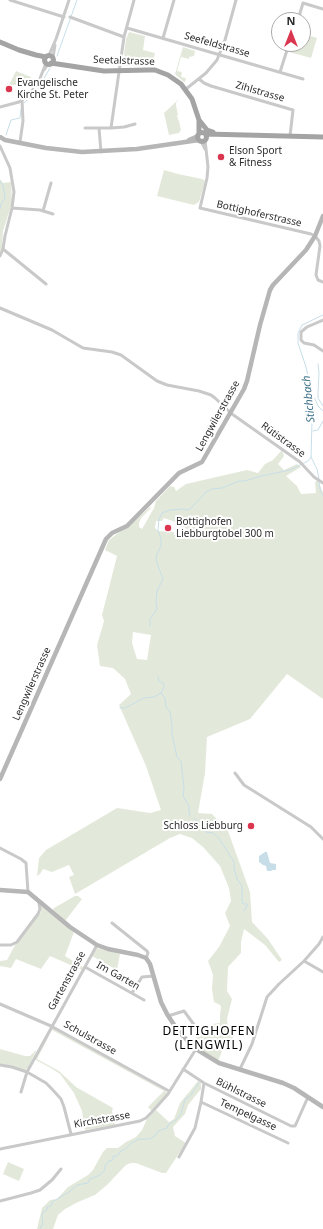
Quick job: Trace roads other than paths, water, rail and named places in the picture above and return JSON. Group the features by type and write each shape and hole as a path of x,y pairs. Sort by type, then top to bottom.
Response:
{"main road":[{"name":"Seetalstrasse","path":"0,42 67,66 104,71 155,70 172,77 186,89 194,102 202,137"},
{"path":"199,122 209,131 223,135"},
{"path":"202,137 223,135 323,137"}],"street":[{"path":"10,0 64,17"},
{"path":"0,107 22,100 35,89 49,60 69,0"},
{"path":"111,128 124,37 134,0"},
{"path":"162,38 174,0"},
{"path":"186,89 211,68 220,54 228,32 236,0"},
{"path":"300,12 303,3 323,9"},
{"path":"71,18 124,37"},
{"name":"Seefeldstrasse","path":"127,28 303,79"},
{"path":"280,72 286,52"},
{"name":"Zihlstrasse","path":"199,79 211,86 293,110 290,136"},
{"path":"20,142 23,121 22,100"},
{"path":"85,128 124,128 135,124"},
{"path":"99,128 101,152"},
{"path":"0,256 3,249 12,208 14,192 11,172 0,145 1,138 59,150 101,152 168,145 202,137"},
{"name":"Bottighoferstrasse","path":"202,137 208,168 200,208 315,236"},
{"path":"43,211 51,183"},
{"path":"12,208 43,211 53,214"},
{"name":"Lengwilerstrasse","path":"0,779 108,536 114,531 127,526 179,473 202,462 241,396 247,381 270,290 306,250 315,236 323,216"},
{"path":"315,236 321,242 316,275 318,280 323,282"},
{"path":"3,249 46,284"},
{"name":"Rütistrasse","path":"0,308 52,330 83,348 112,352 121,355 158,381 167,385 211,395 231,413 301,463 317,479 323,482"},
{"path":"323,320 307,327 301,332 301,340 314,345 323,351"},
{"path":"0,765 5,767"},
{"path":"235,773 244,785 312,828 323,839"},
{"path":"0,848 26,863 28,892"},
{"path":"0,890 28,892 67,924 97,945 146,958 150,964 161,1002 167,1014 183,1037 196,1049 219,1063 283,1083 323,1107"},
{"path":"0,946 11,945 17,942 38,914 40,902"},
{"path":"112,923 147,951 148,954 146,958"},
{"path":"240,1069 252,1044 267,997 304,961 319,944 323,937"},
{"name":"Gartenstrasse","path":"21,1092 27,1072 97,945"},
{"path":"304,961 323,972"},
{"name":"Im Garten","path":"85,967 144,1000"},
{"path":"132,993 142,977 154,976"},
{"name":"Schulstrasse","path":"0,1004 52,1026 169,1091"},
{"path":"167,1014 184,1011 201,1032"},
{"name":"Kirchstrasse","path":"0,1148 140,1121 146,1118 166,1097 196,1049"},
{"path":"0,1065 27,1072 46,1083 56,1092 61,1099 71,1134"},
{"name":"Bühlstrasse","path":"183,1069 204,1084 292,1126 294,1126 308,1097"},
{"path":"179,1157 195,1128 204,1084"},
{"name":"Tempelgasse","path":"201,1102 288,1143"},
{"path":"0,1201 40,1190 52,1180 61,1169"}],"water":[{"path":"267,852 270,863 276,864 276,870 267,871 266,866 259,862 259,856"}],"waterway":[{"path":"57,56 77,0"},
{"path":"24,103 39,87 50,68"},
{"path":"6,135 11,120 20,118 21,109"},
{"path":"0,181 3,185 5,197 0,209"},
{"name":"Stichbach","path":"319,479 317,469 311,457 312,422 310,411 310,385 298,343 298,333 302,325 323,315"},
{"path":"318,364 318,398 323,406"},
{"path":"309,395 315,399 318,406 323,411"},
{"path":"313,431 318,430 323,421"},
{"path":"150,626 150,619 157,609 157,591 163,579 156,557 161,546 161,539 158,530 159,519 162,513 170,510 188,510 206,492 212,489 222,488 239,481 245,481 290,470 308,461 311,457"},
{"name":"Stichbach","path":"319,482 323,496"},
{"path":"158,677 159,681 164,684 161,693 165,698 166,707 170,712 172,734 177,757 181,761 184,788 183,796 189,806 190,816"},
{"path":"120,708 125,708 144,698 154,697 161,693"},
{"path":"194,818 201,824 206,832 213,833 219,838 234,862 237,879 242,886 242,901 243,904 247,904 244,911"},
{"path":"40,1229 43,1225 43,1212 47,1210 47,1207 51,1206 52,1202 69,1192 77,1185 88,1183 90,1179 100,1175 105,1170 105,1166 109,1161 113,1160 113,1156 117,1156 132,1143 139,1139 150,1139 156,1135 158,1131 167,1128 168,1125 176,1120 181,1114 185,1099 190,1096 199,1083"}],"place":[{"name":"Evangelische Kirche St. Peter","path":"9,89"},
{"name":"Elson Sport & Fitness","path":"221,157"},
{"name":"Bottighofen Liebburgtobel 300 m","path":"168,528"},
{"name":"Schloss Liebburg","path":"251,826"}],"district":[{"name":"DETTIGHOFEN (LENGWIL)","path":"209,1039"}]}
